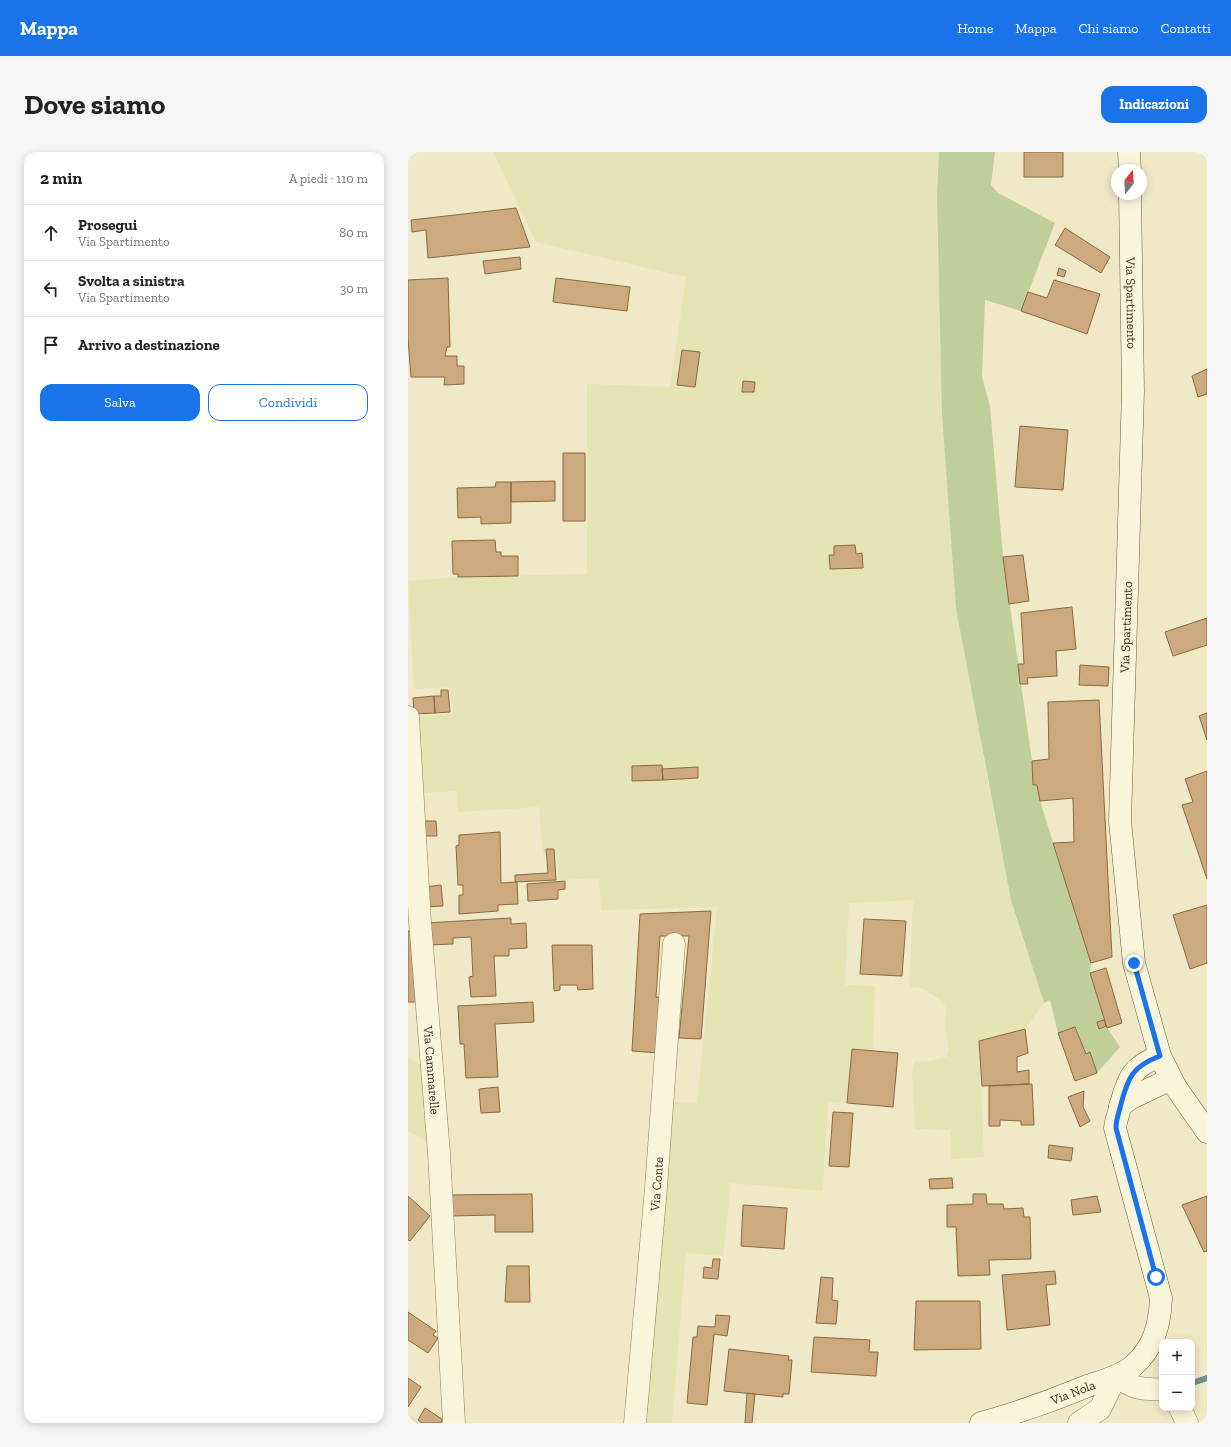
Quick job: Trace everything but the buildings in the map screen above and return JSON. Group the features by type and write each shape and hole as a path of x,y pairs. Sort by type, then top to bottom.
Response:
{"street":[{"path":"1130,152 1130,164"},
{"name":"Via Spartimento","path":"1130,200 1133,391 1120,821 1134,963 1160,1056 1171,1079 1207,1132"},
{"name":"Via Cammarelle","path":"408,717 420,922 439,1153 454,1423"},
{"name":"Via Conte","path":"635,1423 656,1188 674,944"},
{"path":"1079,1423 1100,1409 1116,1376 1132,1366 1145,1352 1156,1335 1160,1318 1161,1298 1116,1128 1116,1119 1129,1080 1136,1068 1145,1061 1160,1056"},
{"path":"1120,1106 1131,1098 1171,1079"},
{"path":"1116,1376 1131,1386 1159,1389"},
{"name":"Via Nola","path":"981,1423 1023,1411 1116,1376"},
{"path":"1181,1411 1187,1423"}],"green space":[{"path":"493,152 939,152 937,195 983,756 1011,900 1044,1003 1025,1029 979,1041 984,1157 951,1159 950,1130 915,1129 912,1073 914,1062 930,1061 946,1057 949,1052 945,1026 946,1008 939,999 922,988 909,987 913,900 849,903 845,985 875,986 873,1051 852,1049 847,1103 828,1102 823,1191 731,1183 723,1256 686,1253 672,1423 643,1423 667,1101 697,1104 717,907 601,910 599,878 559,880 557,855 543,855 539,807 458,812 457,791 421,793 418,717 453,714 450,687 414,689 408,581 458,577 587,574 587,384 670,387 686,277 536,242"},
{"path":"939,152 995,152 991,185 998,193 1055,223 1021,311 985,300 982,377 990,406 1003,557 1032,761 1033,784 1037,785 1040,801 1091,963 1090,973 1104,1020 1097,1022 1099,1029 1106,1026 1120,1047 1097,1073 1090,1052 1086,1054 1076,1027 1058,1033 1050,1000 1044,1003 1011,900 956,608 942,414 937,195"},
{"path":"408,1057 424,1067 431,1144 408,1131"},
{"path":"408,1413 418,1420 422,1423 408,1423"}],"waterway":[{"path":"1195,1382 1207,1378"}],"route":[{"path":"1134,963 1160,1056 1145,1061 1136,1068 1124,1091 1116,1119 1116,1128 1125,1167 1156,1277"}]}
